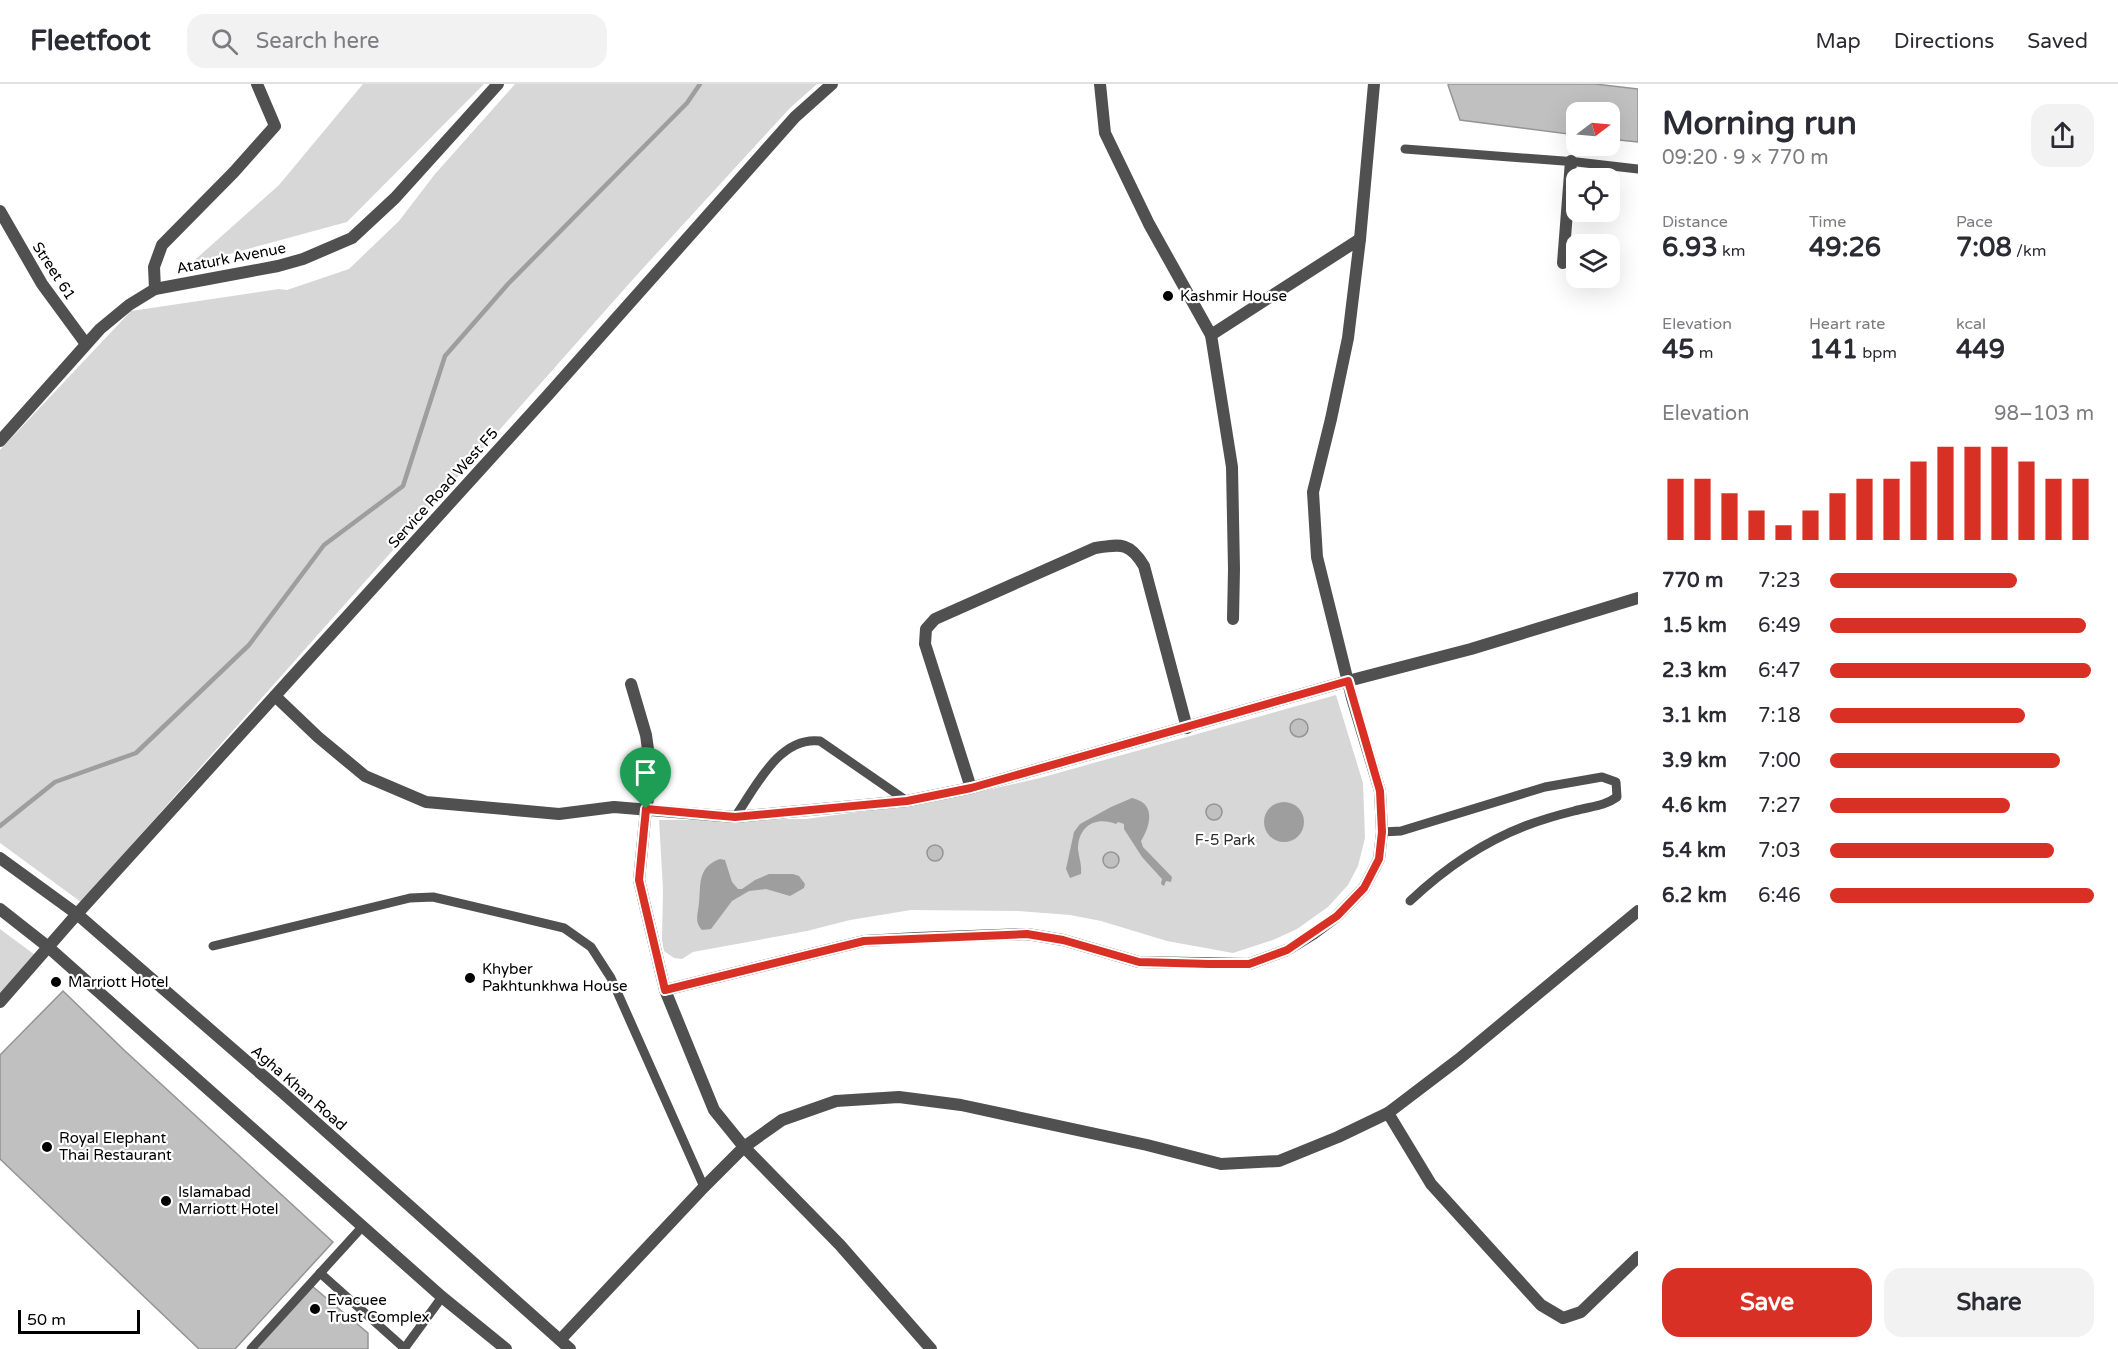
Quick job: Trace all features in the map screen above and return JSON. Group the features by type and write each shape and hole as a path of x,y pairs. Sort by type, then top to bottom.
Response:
{"street":[{"path":"154,289 154,267 162,244 234,172 275,126 257,84"},
{"name":"Ataturk Avenue","path":"0,441 100,328 154,289 278,266 303,259 352,238 395,198 498,84"},
{"name":"Service Road West F5","path":"0,1002 47,946 548,395 795,117 832,84"},
{"path":"1100,84 1105,134 1149,225 1211,335 1232,467 1233,619"},
{"path":"665,990 864,941 917,938 1027,934 1063,940 1139,962 1249,964 1287,950 1337,916 1364,888 1379,859 1382,832 1380,791 1348,681 1317,557 1312,492 1331,419 1348,338 1360,239 1374,84"},
{"path":"1563,263 1570,161"},
{"name":"Street 61","path":"0,211 42,284 86,344"},
{"path":"1211,335 1360,239"},
{"path":"971,788 925,644 926,628 935,619 1095,548 1119,544 1135,551 1144,566 1187,728"},
{"path":"275,696 318,737 365,776 426,802 559,814 614,807 735,817 907,801 971,788 1348,681 1481,646 1638,598"},
{"path":"631,684 646,735 652,778 646,809 639,880 665,990 714,1110 744,1147 840,1245 931,1349"},
{"name":"Agha Khan Road","path":"0,858 77,914 290,1100 561,1346"},
{"path":"0,909 47,946 442,1297 506,1349"},
{"path":"561,1346 704,1187 744,1147 782,1120 836,1101 899,1097 961,1105 1148,1145 1221,1164 1280,1161 1388,1113 1459,1059 1638,911"},
{"path":"1388,1113 1431,1184 1541,1305 1563,1318 1581,1312 1638,1257"}],"lane":[{"path":"1405,149 1570,161 1638,169"},
{"path":"735,817 780,753 808,739 820,741 907,801"},
{"path":"1382,832 1401,831 1545,787 1602,777 1616,782 1617,797 1606,804 1526,826 1485,845 1440,873 1410,901"},
{"path":"213,946 410,898 433,897 564,928 591,947 611,978 704,1187"},
{"path":"251,1349 363,1226"},
{"path":"320,1273 403,1348 442,1297"}],"green space":[{"path":"363,84 484,84 347,222 189,265 279,185"},
{"path":"515,84 817,84 790,108 635,277 81,902 0,843 0,450 131,311 279,289 287,290 349,269 399,221 435,174"},
{"name":"F-5 Park","path":"1336,695 1363,783 1365,838 1358,866 1348,885 1328,907 1297,929 1273,940 1233,953 1167,941 1101,921 1070,915 1018,911 911,910 693,952 682,959 674,958 664,951 659,820 806,819 938,801 1040,778"},
{"path":"0,929 35,955 0,996"}],"shaded area":[{"path":"1132,798 1140,801 1148,810 1149,822 1141,841 1143,847 1172,877 1171,882 1166,881 1164,886 1161,884 1162,879 1142,857 1124,829 1124,824 1102,821 1090,825 1081,834 1078,849 1081,874 1070,878 1066,869 1074,832 1080,824"},
{"path":"1284,802 1298,808 1304,822 1298,836 1284,842 1270,836 1264,822 1270,808"},
{"path":"720,859 725,860 732,882 738,889 769,874 799,876 805,884 804,888 790,896 766,889 749,891 732,901 711,929 702,930 697,918 700,883 707,867"}],"building":[{"path":"1595,84 1638,89 1638,142 1620,140 1620,102 1566,102 1566,134 1460,120 1448,85"},
{"path":"1299,719 1305,722 1308,728 1305,734 1299,737 1293,734 1290,728 1293,722"},
{"path":"1214,804 1222,812 1214,820 1206,812"},
{"path":"935,845 943,853 935,861 927,853"},
{"path":"1108,852 1114,852 1119,860 1117,866 1108,868 1103,863 1103,857"},
{"name":"Islamabad Marriott Hotel","path":"63,991 333,1242 235,1349 199,1349 0,1159 0,1055"},
{"name":"Evacuee Trust Complex","path":"312,1286 368,1333 368,1349 253,1349"}],"waterway":[{"path":"0,826 55,782 136,753 249,645 324,545 403,486 445,356 508,284 687,103 700,84"}],"place":[{"name":"Kashmir House","path":"1168,296"},
{"name":"Khyber Pakhtunkhwa House","path":"470,978"},
{"name":"Marriott Hotel","path":"56,982"},
{"name":"Royal Elephant Thai Restaurant","path":"47,1147"},
{"name":"Islamabad Marriott Hotel","path":"166,1201"},
{"name":"Evacuee Trust Complex","path":"315,1309"}],"route":[{"path":"1348,681 1380,791 1382,832 1379,859 1364,888 1337,916 1287,950 1249,964 1139,962 1063,940 1027,934 917,938 864,941 665,990 639,880 646,809 735,817 907,801 971,788 1348,681"}]}
